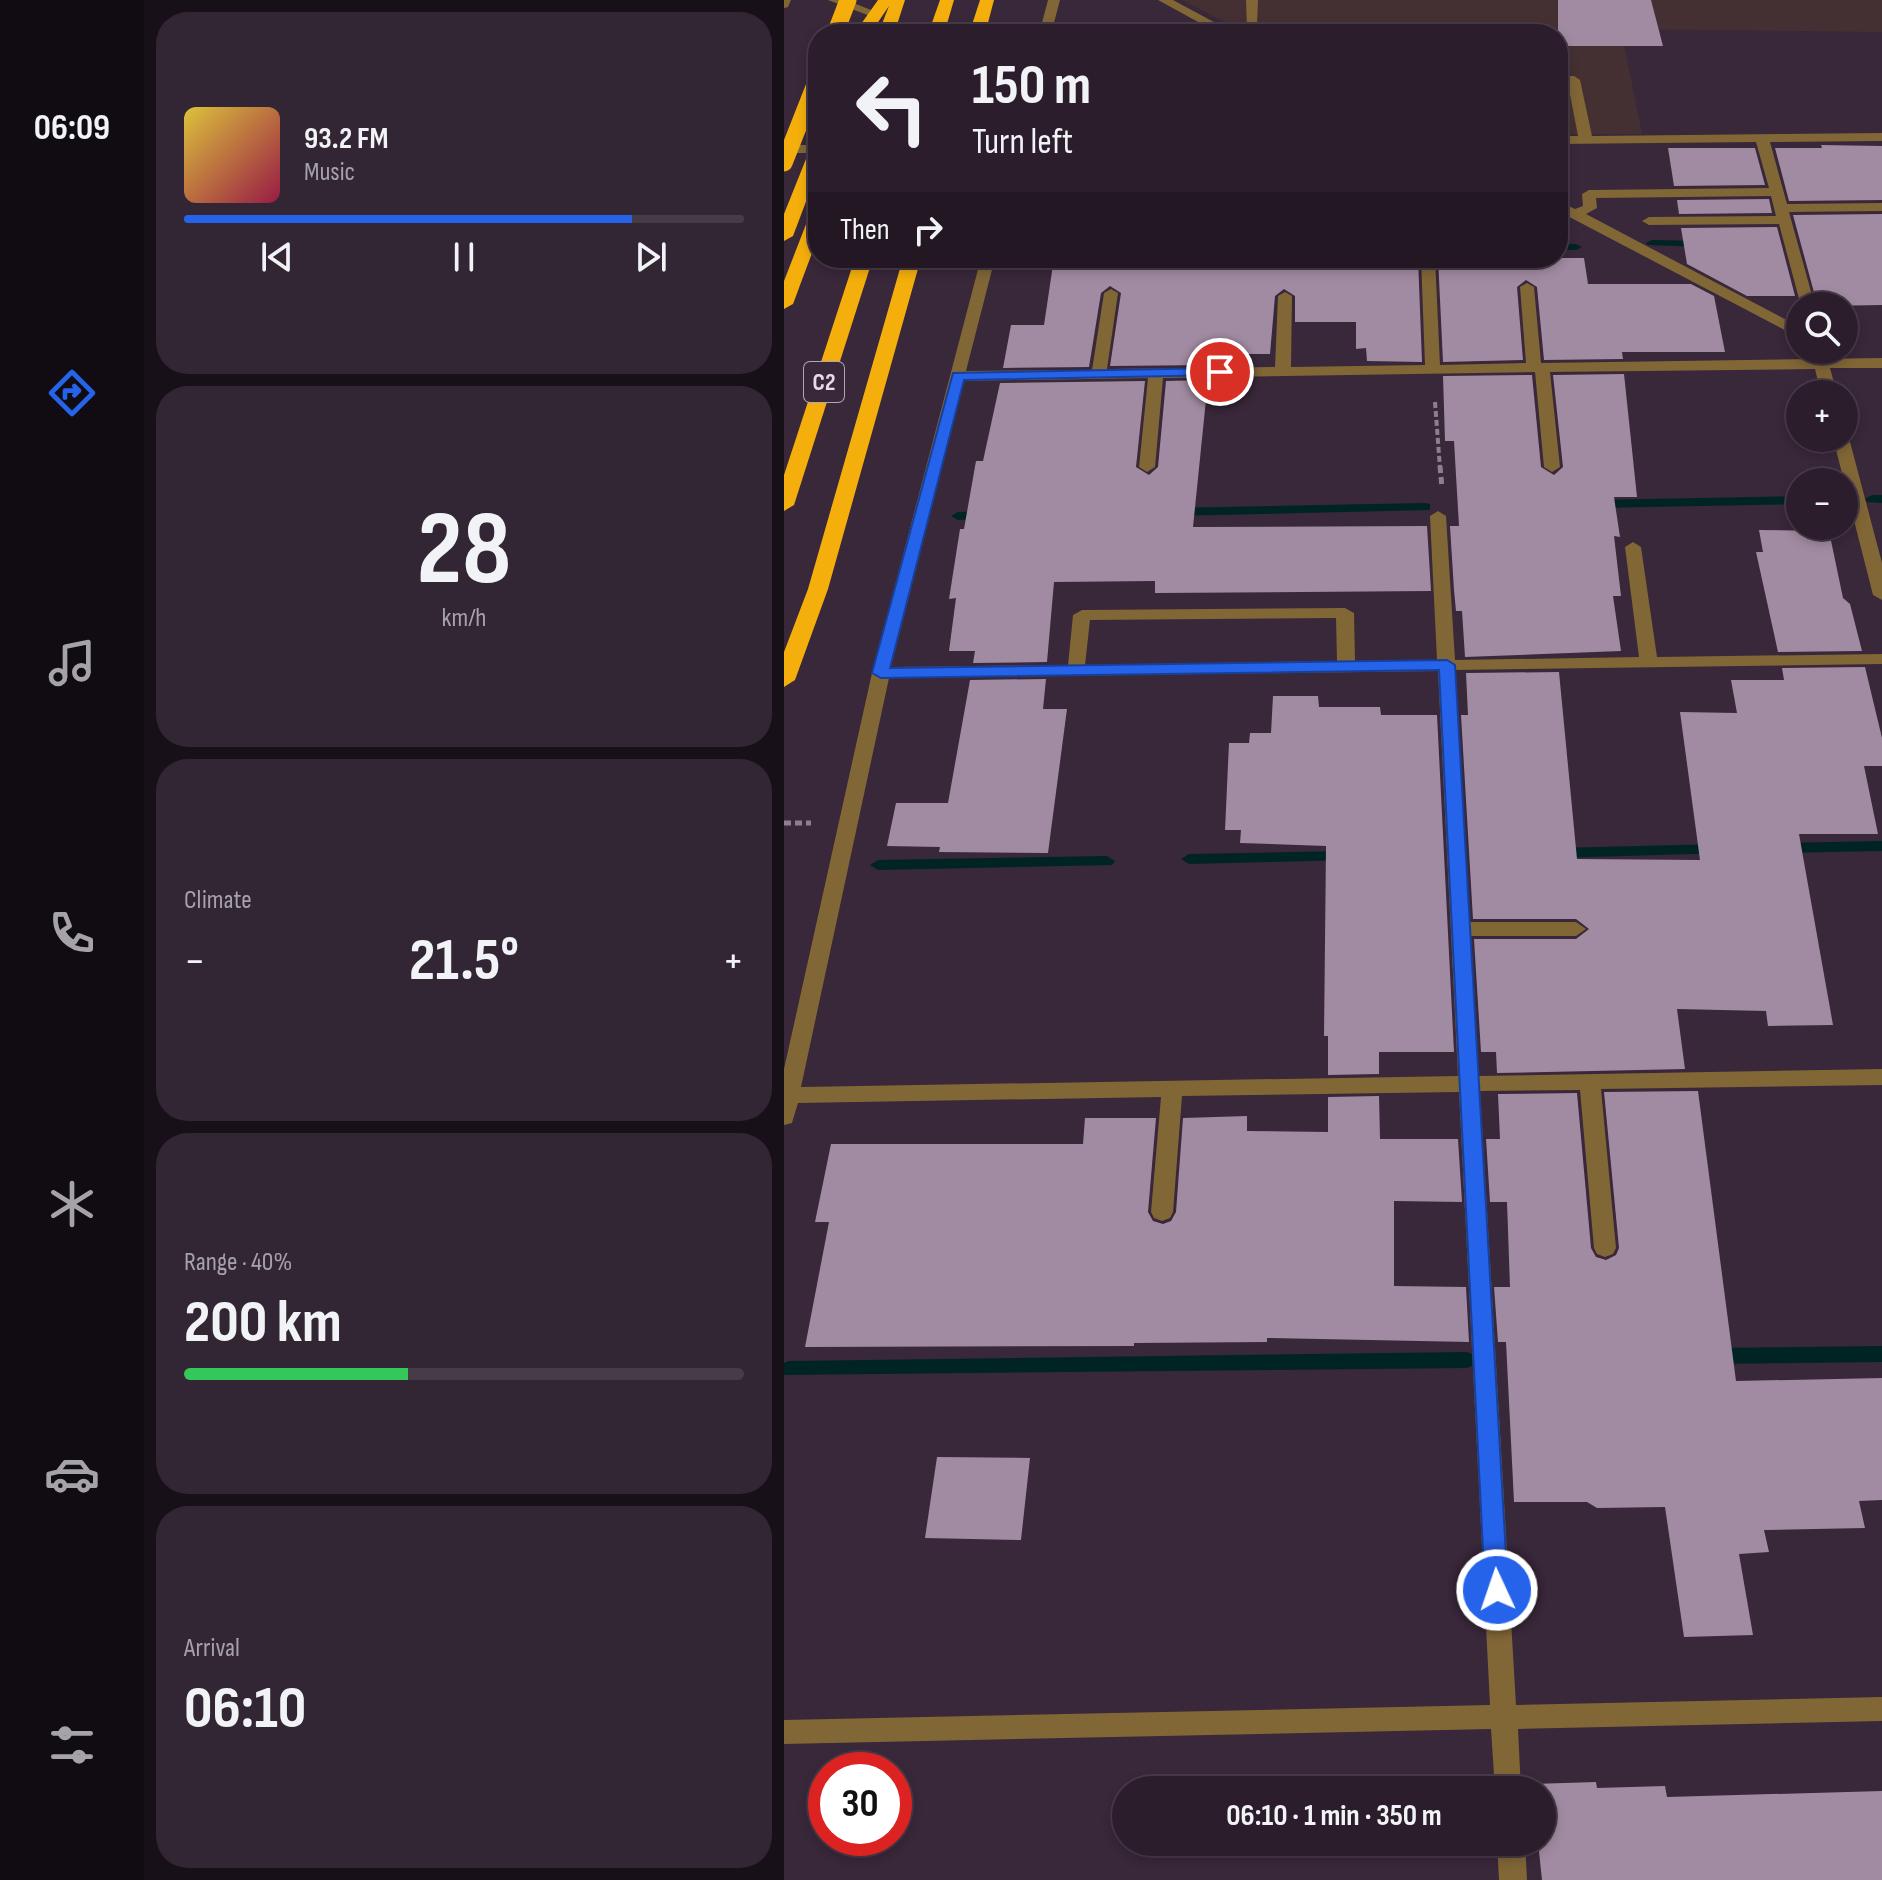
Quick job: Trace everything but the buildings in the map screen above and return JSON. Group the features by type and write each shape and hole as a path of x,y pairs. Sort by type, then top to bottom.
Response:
{"highway":[{"path":"839,24 848,0"},
{"path":"869,24 885,0"},
{"path":"890,24 898,0"},
{"path":"939,24 947,0"},
{"path":"980,24 987,0"},
{"path":"784,163 808,102"},
{"path":"784,236 808,175"},
{"path":"784,304 808,240"},
{"name":"C2","path":"784,505 861,268"},
{"path":"784,680 818,589 909,268"}],"street":[{"path":"834,0 872,6"},
{"path":"1048,24 1054,0"},
{"path":"1164,0 1211,24"},
{"path":"1251,24 1252,0"},
{"path":"1568,80 1574,80 1586,140"},
{"path":"1568,140 1882,137"},
{"path":"1762,138 1804,292"},
{"path":"784,149 808,149"},
{"path":"1574,214 1590,208 1589,194 1777,192"},
{"path":"1649,221 1882,207"},
{"path":"1568,211 1786,326"},
{"path":"784,1117 881,673 985,268"},
{"path":"1428,268 1433,369"},
{"path":"1527,287 1552,467"},
{"path":"1099,374 1111,293"},
{"path":"1283,371 1285,296"},
{"path":"1858,364 1882,363"},
{"path":"958,376 1821,364 1825,380"},
{"path":"1858,364 1882,376"},
{"path":"1147,467 1156,373"},
{"path":"1845,452 1882,595"},
{"path":"1438,516 1507,1776"},
{"path":"1633,547 1649,662"},
{"path":"1076,670 1082,615 1113,614 1345,613 1346,667"},
{"path":"881,673 1882,659"},
{"path":"1461,929 1576,929"},
{"path":"787,1093 1882,1077"},
{"path":"1590,1081 1605,1248"},
{"path":"1162,1212 1172,1087"},
{"path":"784,1732 1882,1709"},
{"path":"1512,1856 1513,1880"}],"path":[{"path":"1433,369 1443,503 1438,516"},
{"path":"784,823 816,823"}],"shaded area":[{"path":"1182,0 1882,0 1882,32 1621,29 1642,134 1568,134 1568,24 1229,24"}],"waterway":[{"path":"1652,243 1703,244"},
{"path":"1568,247 1576,247"},
{"path":"1872,499 1882,499"},
{"path":"1594,504 1786,500"},
{"path":"1174,512 1425,507"},
{"path":"958,516 987,515"},
{"path":"1780,848 1882,846"},
{"path":"1556,853 1720,849"},
{"path":"1189,859 1347,856"},
{"path":"878,865 1107,861"},
{"path":"1712,1356 1882,1354"},
{"path":"789,1369 1467,1360"}],"route":[{"path":"1220,372 958,376 881,673 1447,665 1497,1590"}]}
